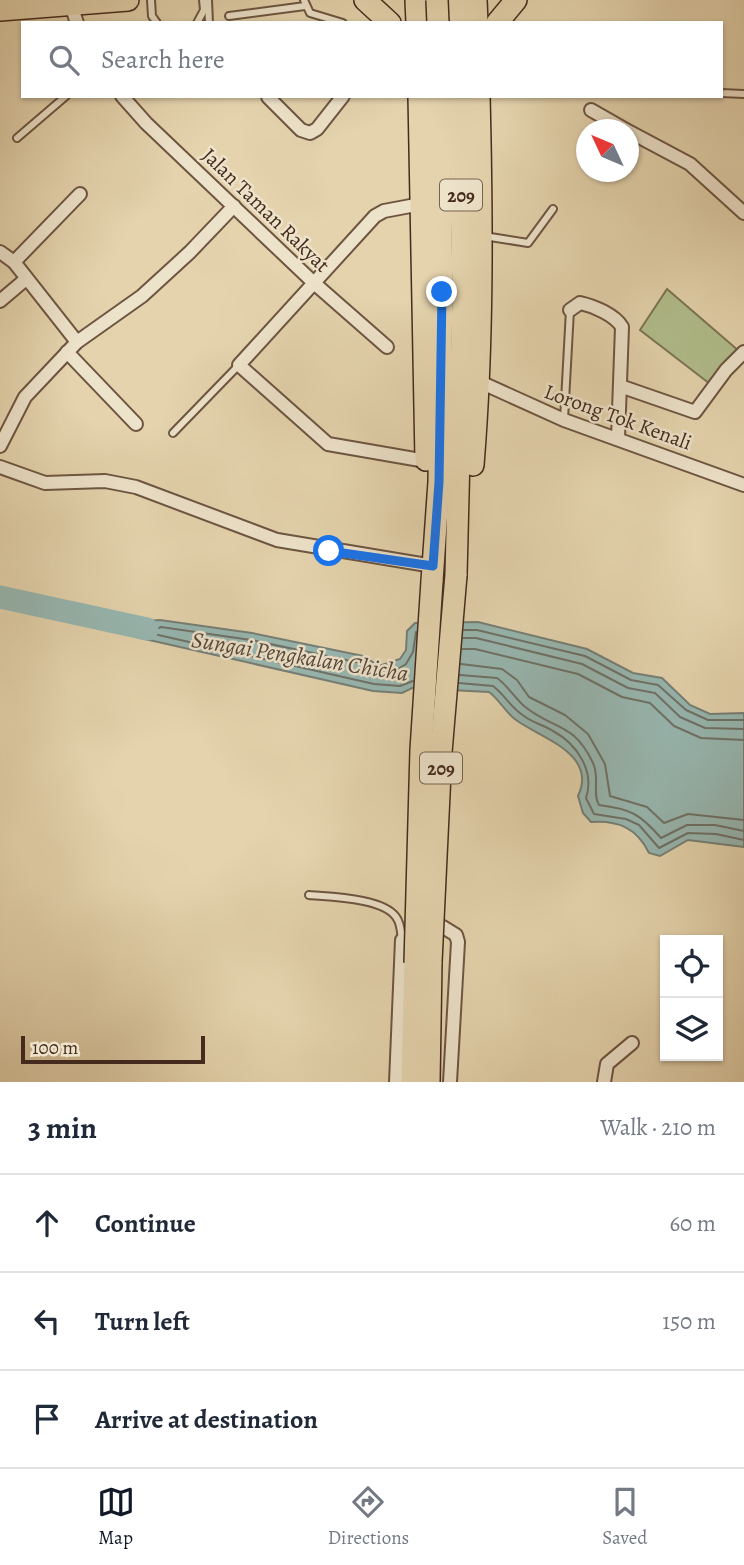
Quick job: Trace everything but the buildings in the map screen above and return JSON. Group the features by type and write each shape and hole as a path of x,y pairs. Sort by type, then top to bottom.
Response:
{"main road":[{"path":"0,10 74,14 128,0"},
{"path":"416,0 417,21"},
{"path":"437,0 438,21"},
{"path":"458,0 458,21"},
{"path":"476,0 477,21"},
{"path":"499,21 516,0"},
{"path":"419,98 426,461 433,567"},
{"name":"209","path":"412,1082 457,566 452,293 439,98"},
{"name":"209","path":"429,1082 423,962 421,750 452,293 459,98"},
{"path":"457,566 471,486 480,382 482,236 479,98"}],"street":[{"name":"Jalan Taman Rakyat","path":"124,98 314,283 387,346"},
{"path":"269,98 301,130 310,133 341,98"},
{"path":"591,110 607,119"},
{"path":"639,136 690,164 744,213"},
{"path":"14,262 80,194"},
{"path":"421,204 384,211 375,216 239,365 328,444 426,461"},
{"path":"0,446 25,397 67,352 142,296 190,252 234,206"},
{"path":"0,252 14,262 77,342"},
{"path":"0,301 26,279"},
{"path":"570,310 580,303 621,324 618,438"},
{"path":"67,352 136,424"},
{"path":"620,386 695,412 726,370 744,352"},
{"name":"Lorong Tok Kenali","path":"480,382 564,420 744,485"},
{"path":"0,467 45,483 105,481 136,486 277,540 433,567"},
{"path":"396,1082 402,940 413,932 443,927 456,935 450,1082"},
{"path":"604,1082 607,1064 632,1043"}],"lane":[{"path":"151,0 152,16 156,21"},
{"path":"198,21 204,10 205,0"},
{"path":"205,0 209,21"},
{"path":"229,16 305,3 310,13 336,21"},
{"path":"723,93 744,94"},
{"path":"17,138 64,98"},
{"path":"482,236 528,243 553,209"},
{"path":"564,420 570,310"},
{"path":"173,433 239,365"},
{"path":"309,895 364,901 392,913 399,923 402,940"}],"green space":[{"path":"667,289 739,351 710,384 640,330"}],"water":[{"path":"160,620 252,633 363,656 379,666 400,659 406,650 407,631 415,623 478,622 587,649 633,673 662,678 690,705 710,714 744,713 744,847 688,840 660,856 649,853 639,837 626,827 610,822 591,822 583,813 578,796 582,781 574,758 552,741 516,720 489,692 412,688 402,693 373,691 136,637 116,623"}],"waterway":[{"name":"Sungai Pengkalan Chicha","path":"0,597 147,629"}],"route":[{"path":"329,551 433,566 439,482 442,292"}]}
